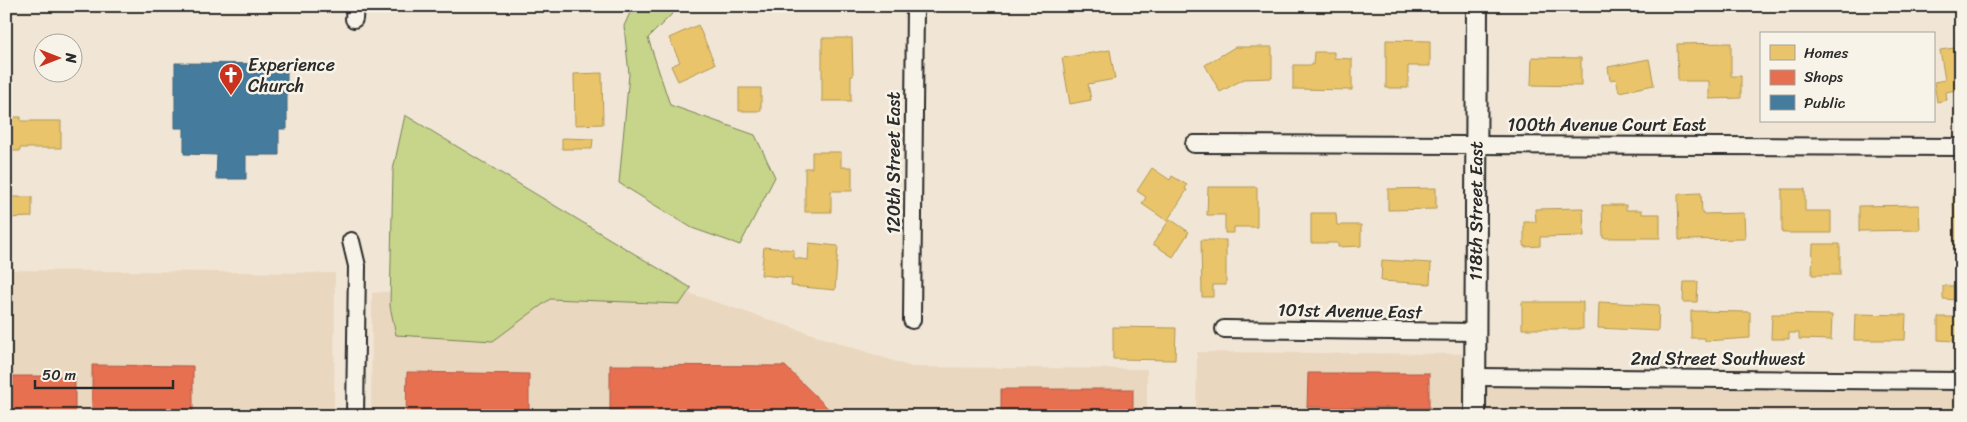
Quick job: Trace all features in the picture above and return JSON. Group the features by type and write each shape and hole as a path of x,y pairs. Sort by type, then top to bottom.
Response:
{"street":[{"name":"120th Street East","path":"912,320 915,6"},
{"name":"118th Street East","path":"1475,416 1477,6"},
{"name":"100th Avenue Court East","path":"1194,144 1961,147"},
{"path":"351,241 356,266 355,416"},
{"name":"101st Avenue East","path":"1224,329 1476,332"},
{"name":"2nd Street Southwest","path":"1476,378 1961,381"}],"shaded area":[{"path":"6,270 335,273 334,416 6,416"},
{"path":"592,273 640,277 912,367 1147,369 1147,416 371,416 372,293"},
{"path":"1197,352 1484,354 1484,368 1961,372 1961,416 1196,416"}],"green space":[{"path":"633,6 680,6 648,38 670,105 755,135 775,177 740,245 692,228 619,183 629,74 624,26"},
{"path":"405,115 691,288 680,304 550,299 493,341 396,335 390,306 393,170"}],"building: Homes":[{"path":"698,25 715,64 678,81 671,66 680,62 669,38"},
{"path":"822,38 852,38 853,76 851,76 851,101 822,101"},
{"path":"1386,40 1430,41 1430,66 1408,66 1408,88 1386,88"},
{"path":"1731,43 1731,76 1741,76 1741,98 1709,99 1709,81 1678,81 1677,44"},
{"path":"1235,47 1272,47 1272,78 1244,79 1220,92 1205,65"},
{"path":"1961,47 1961,89 1946,92 1947,100 1937,102 1934,82 1945,80 1940,50"},
{"path":"1110,50 1115,79 1088,84 1091,100 1070,104 1062,58"},
{"path":"1314,52 1334,52 1334,58 1352,59 1352,90 1293,89 1293,65 1313,65"},
{"path":"1532,57 1581,58 1581,86 1531,85"},
{"path":"1649,59 1654,85 1619,92 1616,79 1610,80 1608,67"},
{"path":"602,73 603,124 575,125 574,74"},
{"path":"739,88 761,88 761,111 739,111"},
{"path":"6,117 21,117 21,121 61,121 61,148 20,148 20,151 6,151"},
{"path":"562,138 593,139 592,149 562,149"},
{"path":"812,152 841,152 841,167 852,167 852,191 831,191 831,212 805,212 805,168 812,168"},
{"path":"1152,168 1170,180 1172,176 1187,185 1185,189 1187,190 1167,221 1142,204 1146,197 1137,191"},
{"path":"1208,187 1257,187 1257,227 1234,227 1234,233 1225,233 1225,215 1207,215"},
{"path":"1436,188 1436,209 1388,210 1388,189"},
{"path":"1782,189 1805,189 1805,211 1831,211 1831,233 1782,233"},
{"path":"1701,193 1702,214 1744,213 1745,239 1679,240 1678,194"},
{"path":"1953,193 1961,193 1961,251 1954,251"},
{"path":"6,197 32,197 32,217 6,218"},
{"path":"1602,205 1626,205 1626,210 1642,210 1642,214 1660,214 1660,238 1603,238"},
{"path":"1919,205 1920,230 1859,231 1859,206"},
{"path":"1583,208 1584,236 1540,237 1540,246 1524,247 1524,222 1536,222 1535,209"},
{"path":"1311,213 1336,213 1337,225 1361,225 1361,246 1338,247 1338,243 1311,243"},
{"path":"1170,219 1189,232 1173,257 1153,244"},
{"path":"1201,240 1226,240 1226,285 1213,285 1213,297 1202,297"},
{"path":"809,243 838,246 835,290 791,286 792,278 761,275 764,247 794,250 794,258 808,260"},
{"path":"1813,244 1840,244 1840,275 1812,275"},
{"path":"1382,260 1431,263 1430,284 1381,281"},
{"path":"1684,282 1698,282 1697,302 1683,302"},
{"path":"1943,286 1958,286 1958,300 1943,299"},
{"path":"1522,302 1583,302 1583,329 1522,329"},
{"path":"1599,302 1659,305 1658,331 1598,328"},
{"path":"1691,311 1750,312 1750,338 1705,341 1705,338 1691,338"},
{"path":"1772,314 1832,315 1831,340 1799,339 1799,333 1789,333 1789,339 1771,339"},
{"path":"1855,314 1906,315 1905,340 1854,340"},
{"path":"1938,317 1961,317 1961,335 1956,335 1955,341 1938,340"},
{"path":"1113,327 1176,328 1175,360 1113,359"}],"building: Shops":[{"path":"92,365 193,366 193,416 92,416"},
{"path":"610,365 785,366 836,416 610,416"},
{"path":"407,372 529,374 529,416 406,416"},
{"path":"1308,373 1429,373 1429,408 1307,407"},
{"path":"6,376 75,376 75,416 6,416"},
{"path":"1001,389 1133,389 1133,416 1001,416"},
{"path":"1591,412 1643,412 1643,416 1591,416"},
{"path":"1776,413 1840,414 1840,416 1776,416"},
{"path":"1679,415 1741,415 1741,416"}],"building: Public":[{"name":"Experience Church","path":"175,63 287,64 287,129 279,129 279,155 246,155 246,179 216,179 217,155 184,154 184,128 175,128"}],"place":[{"name":"Experience Church","path":"231,96"}]}
